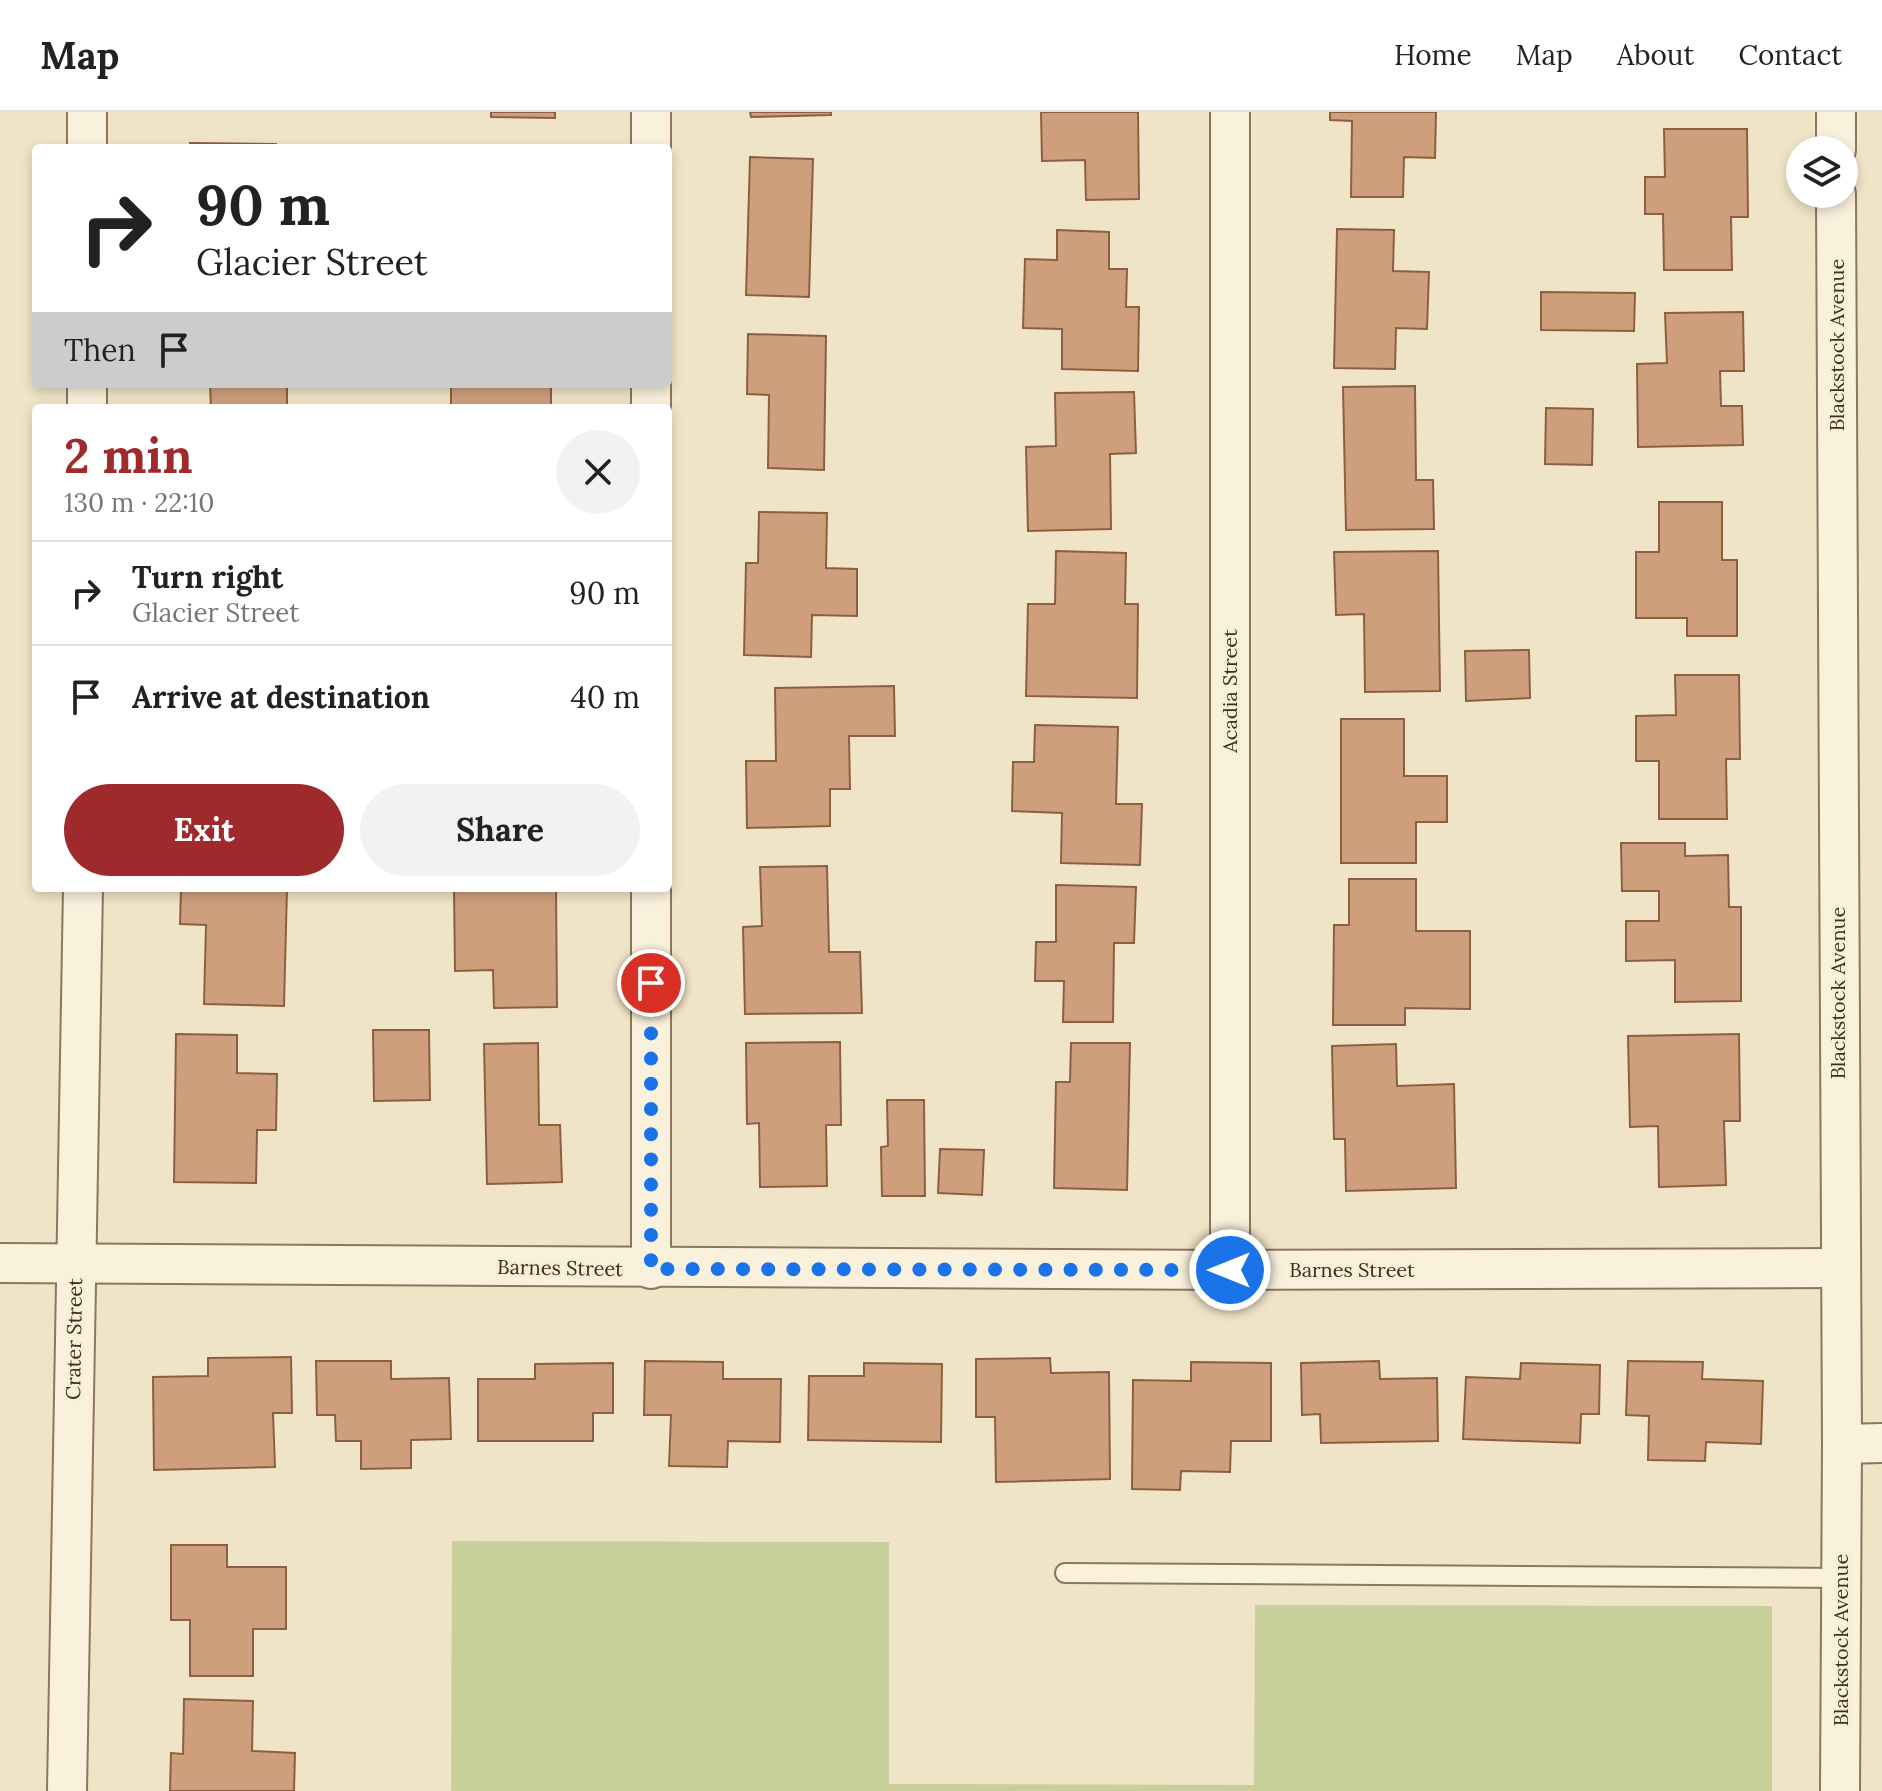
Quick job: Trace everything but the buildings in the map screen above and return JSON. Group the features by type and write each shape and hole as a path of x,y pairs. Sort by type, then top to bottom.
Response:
{"street":[{"path":"87,112 87,144"},
{"path":"651,112 651,144"},
{"name":"Acadia Street","path":"1230,112 1230,1270"},
{"path":"1836,112 1836,136"},
{"name":"Blackstock Avenue","path":"1836,208 1842,1444 1840,1791"},
{"name":"Crater Street","path":"67,1791 83,892"},
{"path":"651,892 651,1269"},
{"name":"Barnes Street","path":"0,1263 651,1269 1839,1268"},
{"path":"1842,1444 1882,1443"}],"lane":[{"path":"1065,1573 1841,1578"}],"green space":[{"path":"452,1541 889,1542 889,1784 1254,1785 1255,1605 1772,1606 1772,1791 451,1791"}],"route":[{"path":"651,983 651,1269 1230,1270"}]}
